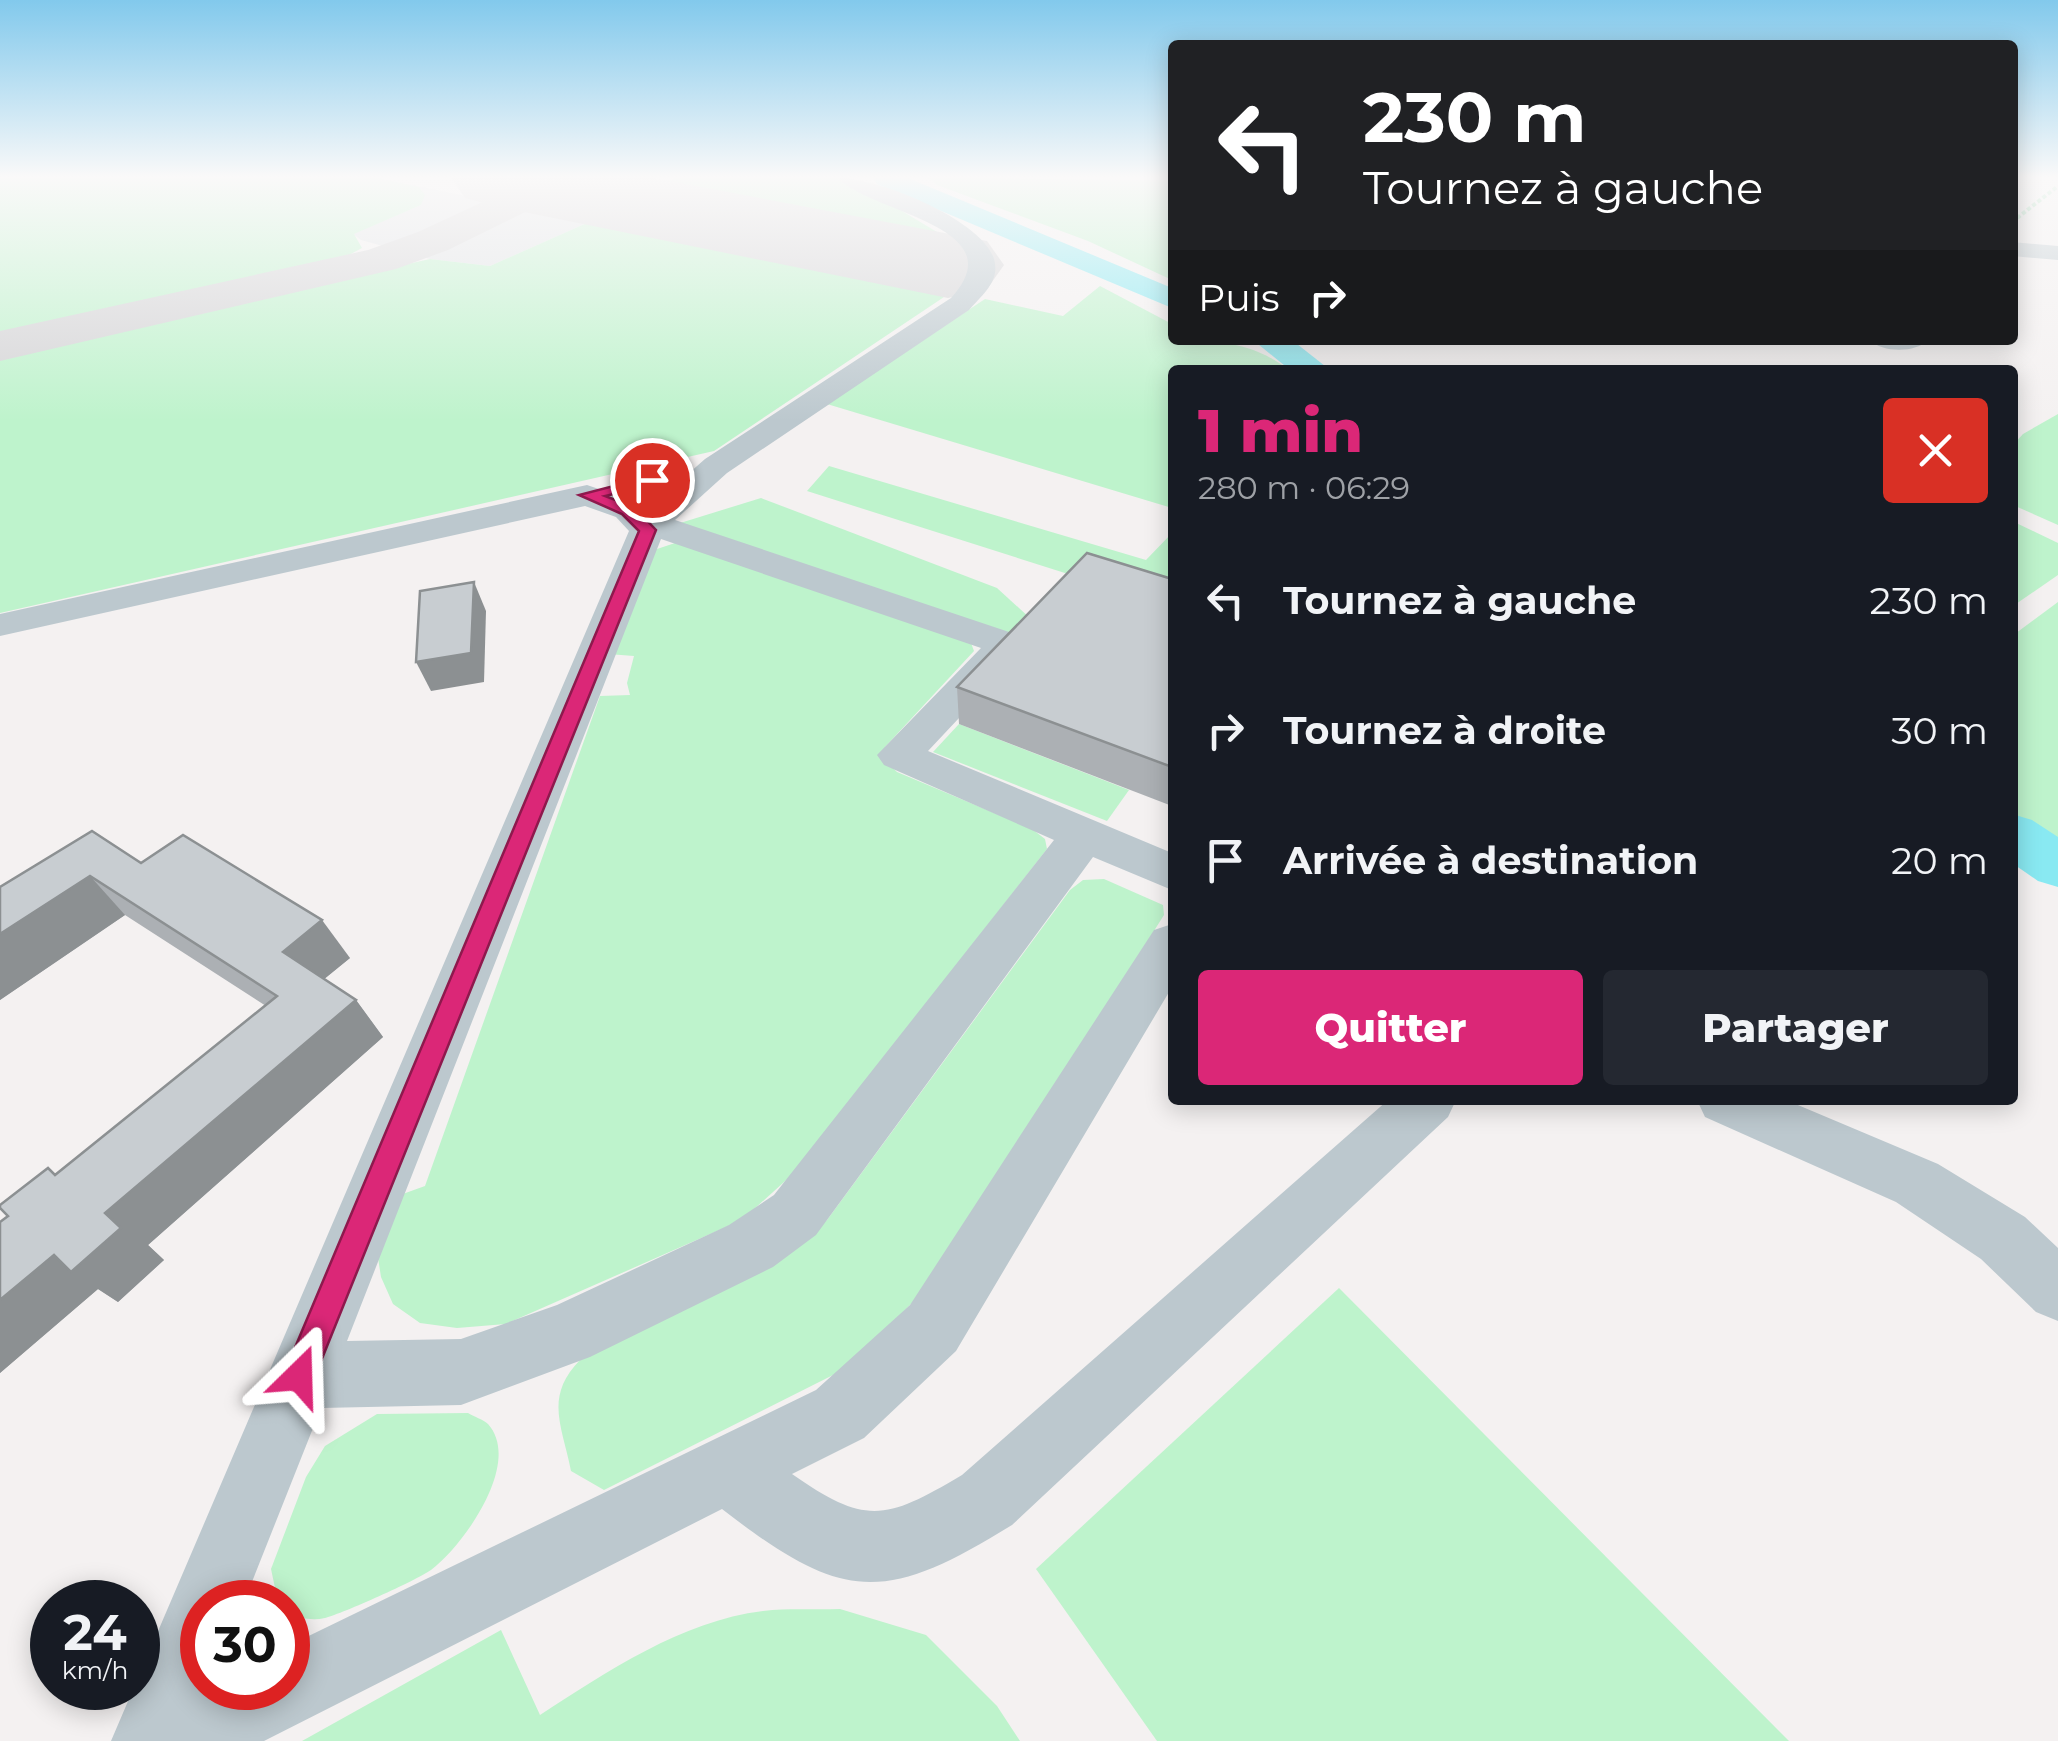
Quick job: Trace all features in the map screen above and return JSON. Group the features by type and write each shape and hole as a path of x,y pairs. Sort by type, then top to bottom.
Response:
{"street":[{"path":"216,1580 647,530 678,496 716,466 960,304 980,288 987,274 987,259"},
{"path":"0,625 716,466"},
{"path":"588,495 628,510 647,530"},
{"path":"647,530 664,528 1019,631 899,756 1168,870"},
{"path":"299,1376 461,1372 566,1334 751,1246 795,1216 1084,835"},
{"path":"310,1676 840,1414 932,1328 1168,950"},
{"path":"728,1470 818,1538 870,1551 936,1533 987,1500 1422,1105"},
{"path":"1737,1105 1917,1183 2003,1238 2058,1290"},
{"path":"151,1741 180,1669"},
{"path":"178,1741 241,1710"}],"shaded area":[{"path":"432,259 505,259 490,266"}],"green space":[{"path":"0,259 341,259 336,262 0,335"},
{"path":"429,259 490,266 505,259 772,259 947,295 714,451 0,613 0,355"},
{"path":"1127,259 1168,259 1168,278"},
{"path":"1100,286 1168,322 1168,345 1238,345 1281,365 1168,365 1168,507 827,404 985,299 1063,316"},
{"path":"2058,414 2058,525 2018,507 2018,439"},
{"path":"829,466 1146,560 1168,537 1168,606 807,491"},
{"path":"761,498 997,588 1031,619 1007,644 664,528"},
{"path":"2018,524 2058,543 2058,575 2018,603"},
{"path":"681,541 971,643 974,651 885,747 885,760 897,772 1032,829 1045,839 1047,849 794,1173 742,1220 506,1324 457,1328 420,1323 393,1304 381,1277 376,1245 386,1200 425,1186 600,696 630,695 627,683 634,656 608,654 651,551"},
{"path":"2058,602 2058,852 2018,825 2018,632"},
{"path":"959,724 1129,790 1107,821 933,752"},
{"path":"1104,879 1163,905 1164,915 933,1281 851,1366 604,1490 571,1471 560,1425 559,1399 562,1386 580,1360 755,1275 827,1220 1070,890 1083,880"},
{"path":"1339,1288 1789,1741 1157,1741 1036,1569"},
{"path":"468,1413 488,1424 497,1440 494,1481 472,1524 431,1570 363,1604 310,1619 310,1580 273,1580 271,1569 306,1477 325,1446 377,1414"},
{"path":"840,1609 926,1635 997,1706 1020,1741 302,1741 501,1630 540,1715 646,1651 703,1625 763,1611"}],"building":[{"path":"1087,553 1168,578 1168,766 957,687"},
{"path":"474,582 471,653 416,662 420,591"},
{"path":"92,831 141,863 183,835 322,920 283,952 356,1000 105,1213 121,1228 71,1272 54,1255 0,1300 0,1222 8,1216 0,1205 48,1168 55,1175 277,996 90,876 0,934 0,887"}],"waterway":[{"path":"1078,259 1168,297"},
{"path":"1277,345 1306,365"},
{"path":"2018,838 2058,866"}],"taxiway":[{"path":"0,346 382,259"}],"runway":[{"path":"918,259 948,265"}],"route":[{"path":"299,1376 647,530 628,510 588,495 652,480"}]}
